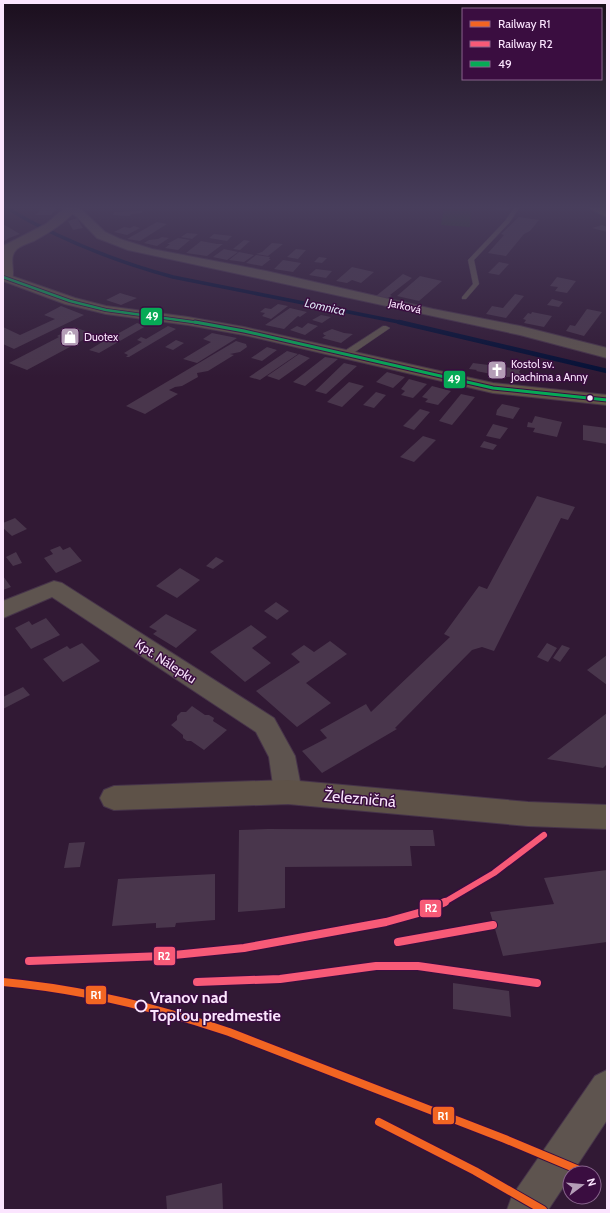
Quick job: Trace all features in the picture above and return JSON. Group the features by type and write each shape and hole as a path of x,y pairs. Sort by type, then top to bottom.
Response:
{"main road":[{"path":"4,278 70,301 106,310 188,321 346,354 493,388 607,400"}],"street":[{"path":"4,278 5,264"},
{"name":"Jarková","path":"215,264 405,307 515,329 580,344 607,353"},
{"name":"Kpt. Nálepku","path":"3,610 54,588 265,725 282,756 288,792"},
{"name":"Železničná","path":"114,798 288,792 528,814 607,817"},
{"path":"526,1210 607,1088"}],"lane":[{"path":"464,298 476,284 472,264"},
{"path":"346,354 386,328"}],"building":[{"path":"249,264 265,264 262,266"},
{"path":"279,264 300,264 293,272 274,269"},
{"path":"497,264 509,264 499,275 488,273"},
{"path":"352,267 374,272 361,283 352,280 347,283 336,281"},
{"path":"316,269 332,271 326,278 309,275"},
{"path":"403,274 412,278 390,295 392,296 387,298 376,296"},
{"path":"420,276 442,281 419,301 397,296"},
{"path":"557,277 576,281 567,293 555,291 558,287 550,286"},
{"path":"120,293 137,298 121,305 106,300"},
{"path":"515,294 524,296 506,318 486,314 492,306 503,308"},
{"path":"552,299 563,302 559,307 547,305"},
{"path":"278,304 288,306 271,319 262,316 265,313 260,312 265,308 271,309"},
{"path":"61,306 84,315 14,349 3,344 3,327 20,335 55,319 44,315"},
{"path":"290,308 307,312 300,317 298,316 284,329 265,325"},
{"path":"587,309 602,312 584,336 566,331 570,325 575,326"},
{"path":"532,312 552,316 544,327 524,323 526,320 523,319 528,313 531,314"},
{"path":"321,315 331,317 322,323 312,320"},
{"path":"137,323 146,326 99,353 89,350 104,341 102,340 110,338"},
{"path":"308,323 318,326 305,335 290,330 297,326 302,328"},
{"path":"168,326 176,329 129,357 126,357 128,355 124,353 142,342 137,340 141,337 146,339"},
{"path":"74,327 94,334 27,370 9,363 59,337 57,336"},
{"path":"332,329 353,334 341,343 322,338 326,335 323,333"},
{"path":"212,333 237,338 197,363 183,359 211,342 203,339"},
{"path":"176,340 184,343 173,350 165,347"},
{"path":"236,341 246,344 247,347 240,352 230,354 234,355 208,371 197,373 198,377 182,386 169,390 178,394 145,414 126,406"},
{"path":"267,347 277,350 262,361 251,358"},
{"path":"287,351 298,354 260,380 249,377"},
{"path":"299,354 310,358 279,380 267,376"},
{"path":"325,357 338,359 305,386 293,382"},
{"path":"344,363 357,366 326,394 315,391"},
{"name":"Kostol sv. Joachima a Anny","path":"473,363 521,369 519,372 521,374 519,376 507,377 469,369"},
{"path":"387,372 405,377 393,388 376,382"},
{"path":"409,379 427,384 413,398 401,395 405,391 401,389"},
{"path":"349,382 364,386 342,407 327,402"},
{"path":"432,386 451,391 438,405 425,402 428,399 422,397"},
{"path":"376,392 386,395 374,408 363,405"},
{"path":"461,394 475,397 452,425 439,421"},
{"path":"502,404 520,408 513,419 496,415 497,410"},
{"path":"420,409 430,412 414,430 403,426"},
{"path":"535,416 562,422 557,437 533,432 535,428 527,427 528,422 532,423"},
{"path":"493,424 508,428 500,439 486,436"},
{"path":"583,425 607,428 607,444 583,440"},
{"path":"423,436 436,440 414,462 400,457"},
{"path":"484,441 497,445 493,450 480,447"},
{"path":"537,496 575,507 568,520 561,518 494,651 482,647 472,650 395,728 397,729 322,773 302,751 327,738 320,730 366,704 371,712 450,637 444,634 479,586 487,589"},
{"path":"15,518 27,529 12,536 3,528 3,523"},
{"path":"60,546 63,550 70,547 82,561 56,573 44,558 53,554 50,550"},
{"path":"16,552 22,563 13,566 6,557"},
{"path":"216,557 224,561 213,569 206,566"},
{"path":"180,568 200,580 177,598 156,586"},
{"path":"3,576 11,587 3,590"},
{"path":"276,602 289,611 277,620 264,611"},
{"path":"166,614 197,630 176,648 153,634 157,631 149,627"},
{"path":"46,618 60,635 31,649 15,628 29,621 32,625"},
{"path":"251,625 267,637 252,648 271,663 245,682 210,652"},
{"path":"330,641 347,654 306,683 331,703 297,727 256,691 300,662 291,654 304,645 314,652"},
{"path":"82,643 100,661 63,682 43,659 67,646 70,649"},
{"path":"547,643 557,648 548,662 537,657"},
{"path":"562,645 570,648 560,662 553,658"},
{"path":"607,655 607,685 587,670"},
{"path":"23,687 30,695 3,709 3,697"},
{"path":"192,706 205,715 209,715 214,718 213,721 227,730 204,750 191,741 187,741 183,738 183,735 171,725 177,720 177,716 181,712 186,712"},
{"path":"607,713 607,764 603,768 547,759"},
{"path":"239,830 433,830 435,846 410,846 412,866 285,867 285,908 238,912"},
{"path":"85,842 80,867 64,868 69,843"},
{"path":"607,870 607,942 503,956 490,912 554,904 544,878"},
{"path":"215,874 215,920 176,923 175,927 156,928 156,923 112,926 118,879"},
{"path":"453,983 509,991 511,1017 453,1009"},
{"path":"222,1183 223,1210 167,1210 166,1196"}],"waterway":[{"name":"Lomnica","path":"128,264 173,277 399,322"},
{"name":"Lomnica","path":"399,322 404,323"},
{"name":"Lomnica","path":"399,322 607,371"}],"rail line":[{"name":"R2","path":"29,961 137,958 191,954 244,948 386,922 422,912 453,898 494,873 544,835"},
{"name":"R2","path":"398,942 493,925"},
{"name":"R2","path":"197,982 280,979 376,966 418,966 537,983"},
{"name":"R1","path":"3,982 37,985 113,998 190,1019 229,1032 505,1139 567,1165"},
{"name":"R1","path":"379,1122 475,1171 543,1210"}],"transit line":[{"name":"49","path":"3,277 70,301 106,310 188,321 244,331 493,388 607,400"}],"place":[{"name":"Duotex","path":"70,337"},
{"name":"Kostol sv. Joachima a Anny","path":"497,370"},
{"name":"Vranov nad Topľou predmestie","path":"141,1006"}]}
